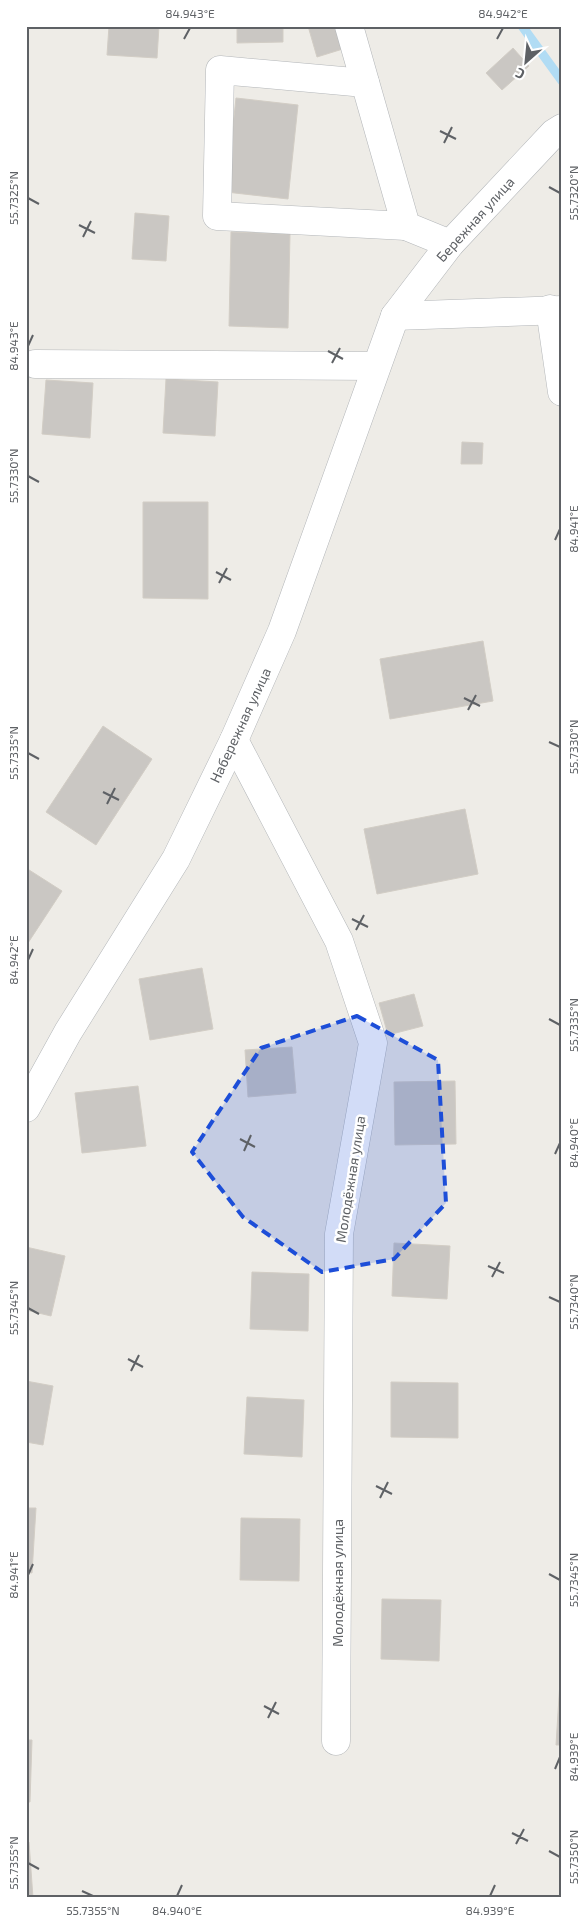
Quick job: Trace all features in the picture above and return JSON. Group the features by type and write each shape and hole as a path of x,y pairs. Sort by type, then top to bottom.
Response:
{"street":[{"path":"349,26 406,226"},
{"path":"365,83 220,70 217,216 406,226 450,244"},
{"name":"Бережная улица","path":"396,316 450,244 554,133 562,128"},
{"path":"396,316 556,309 562,392"},
{"name":"Набережная улица","path":"26,1108 68,1032 176,859 234,740 282,631 376,366 396,316"},
{"path":"35,364 376,366"},
{"name":"Молодёжная улица","path":"234,740 339,941 373,1043 339,1234 336,1741"}],"highlighted area":[{"path":"357,1016 438,1060 446,1203 394,1259 322,1272 243,1217 192,1152 261,1048"}],"building":[{"path":"109,26 159,26 157,58 107,55"},
{"path":"237,26 283,26 283,42 237,43"},
{"path":"308,26 339,26 346,48 317,57"},
{"path":"513,48 529,66 502,90 486,73"},
{"path":"236,98 298,105 288,199 226,192"},
{"path":"135,213 169,216 166,261 132,259"},
{"path":"231,232 290,234 288,328 229,326"},
{"path":"166,379 218,382 215,436 163,433"},
{"path":"46,380 93,383 90,438 42,434"},
{"path":"462,442 483,443 482,464 461,464"},
{"path":"143,502 208,502 208,599 143,598"},
{"path":"483,641 493,701 390,719 380,659"},
{"path":"103,726 152,759 96,845 46,812"},
{"path":"465,809 478,874 377,894 364,829"},
{"path":"26,868 62,891 26,946"},
{"path":"202,968 213,1029 150,1040 139,979"},
{"path":"414,994 423,1026 388,1035 379,1003"},
{"path":"292,1047 296,1093 248,1097 245,1050"},
{"path":"455,1081 456,1144 395,1145 394,1082"},
{"path":"138,1086 146,1146 82,1153 75,1093"},
{"path":"394,1243 450,1246 447,1299 392,1296"},
{"path":"26,1247 65,1256 51,1316 26,1310"},
{"path":"252,1272 309,1274 308,1331 250,1329"},
{"path":"26,1381 53,1386 43,1445 26,1442"},
{"path":"391,1382 458,1383 458,1438 391,1437"},
{"path":"247,1397 304,1400 302,1457 244,1454"},
{"path":"26,1508 36,1508 32,1573 26,1572"},
{"path":"241,1518 300,1519 299,1581 240,1580"},
{"path":"382,1599 441,1600 439,1661 381,1659"},
{"path":"560,1681 562,1681 562,1745 556,1745"},
{"path":"26,1740 32,1740 30,1802 26,1802"},
{"path":"26,1842 29,1842 33,1898 26,1898"}],"waterway":[{"path":"522,26 562,81"}]}
